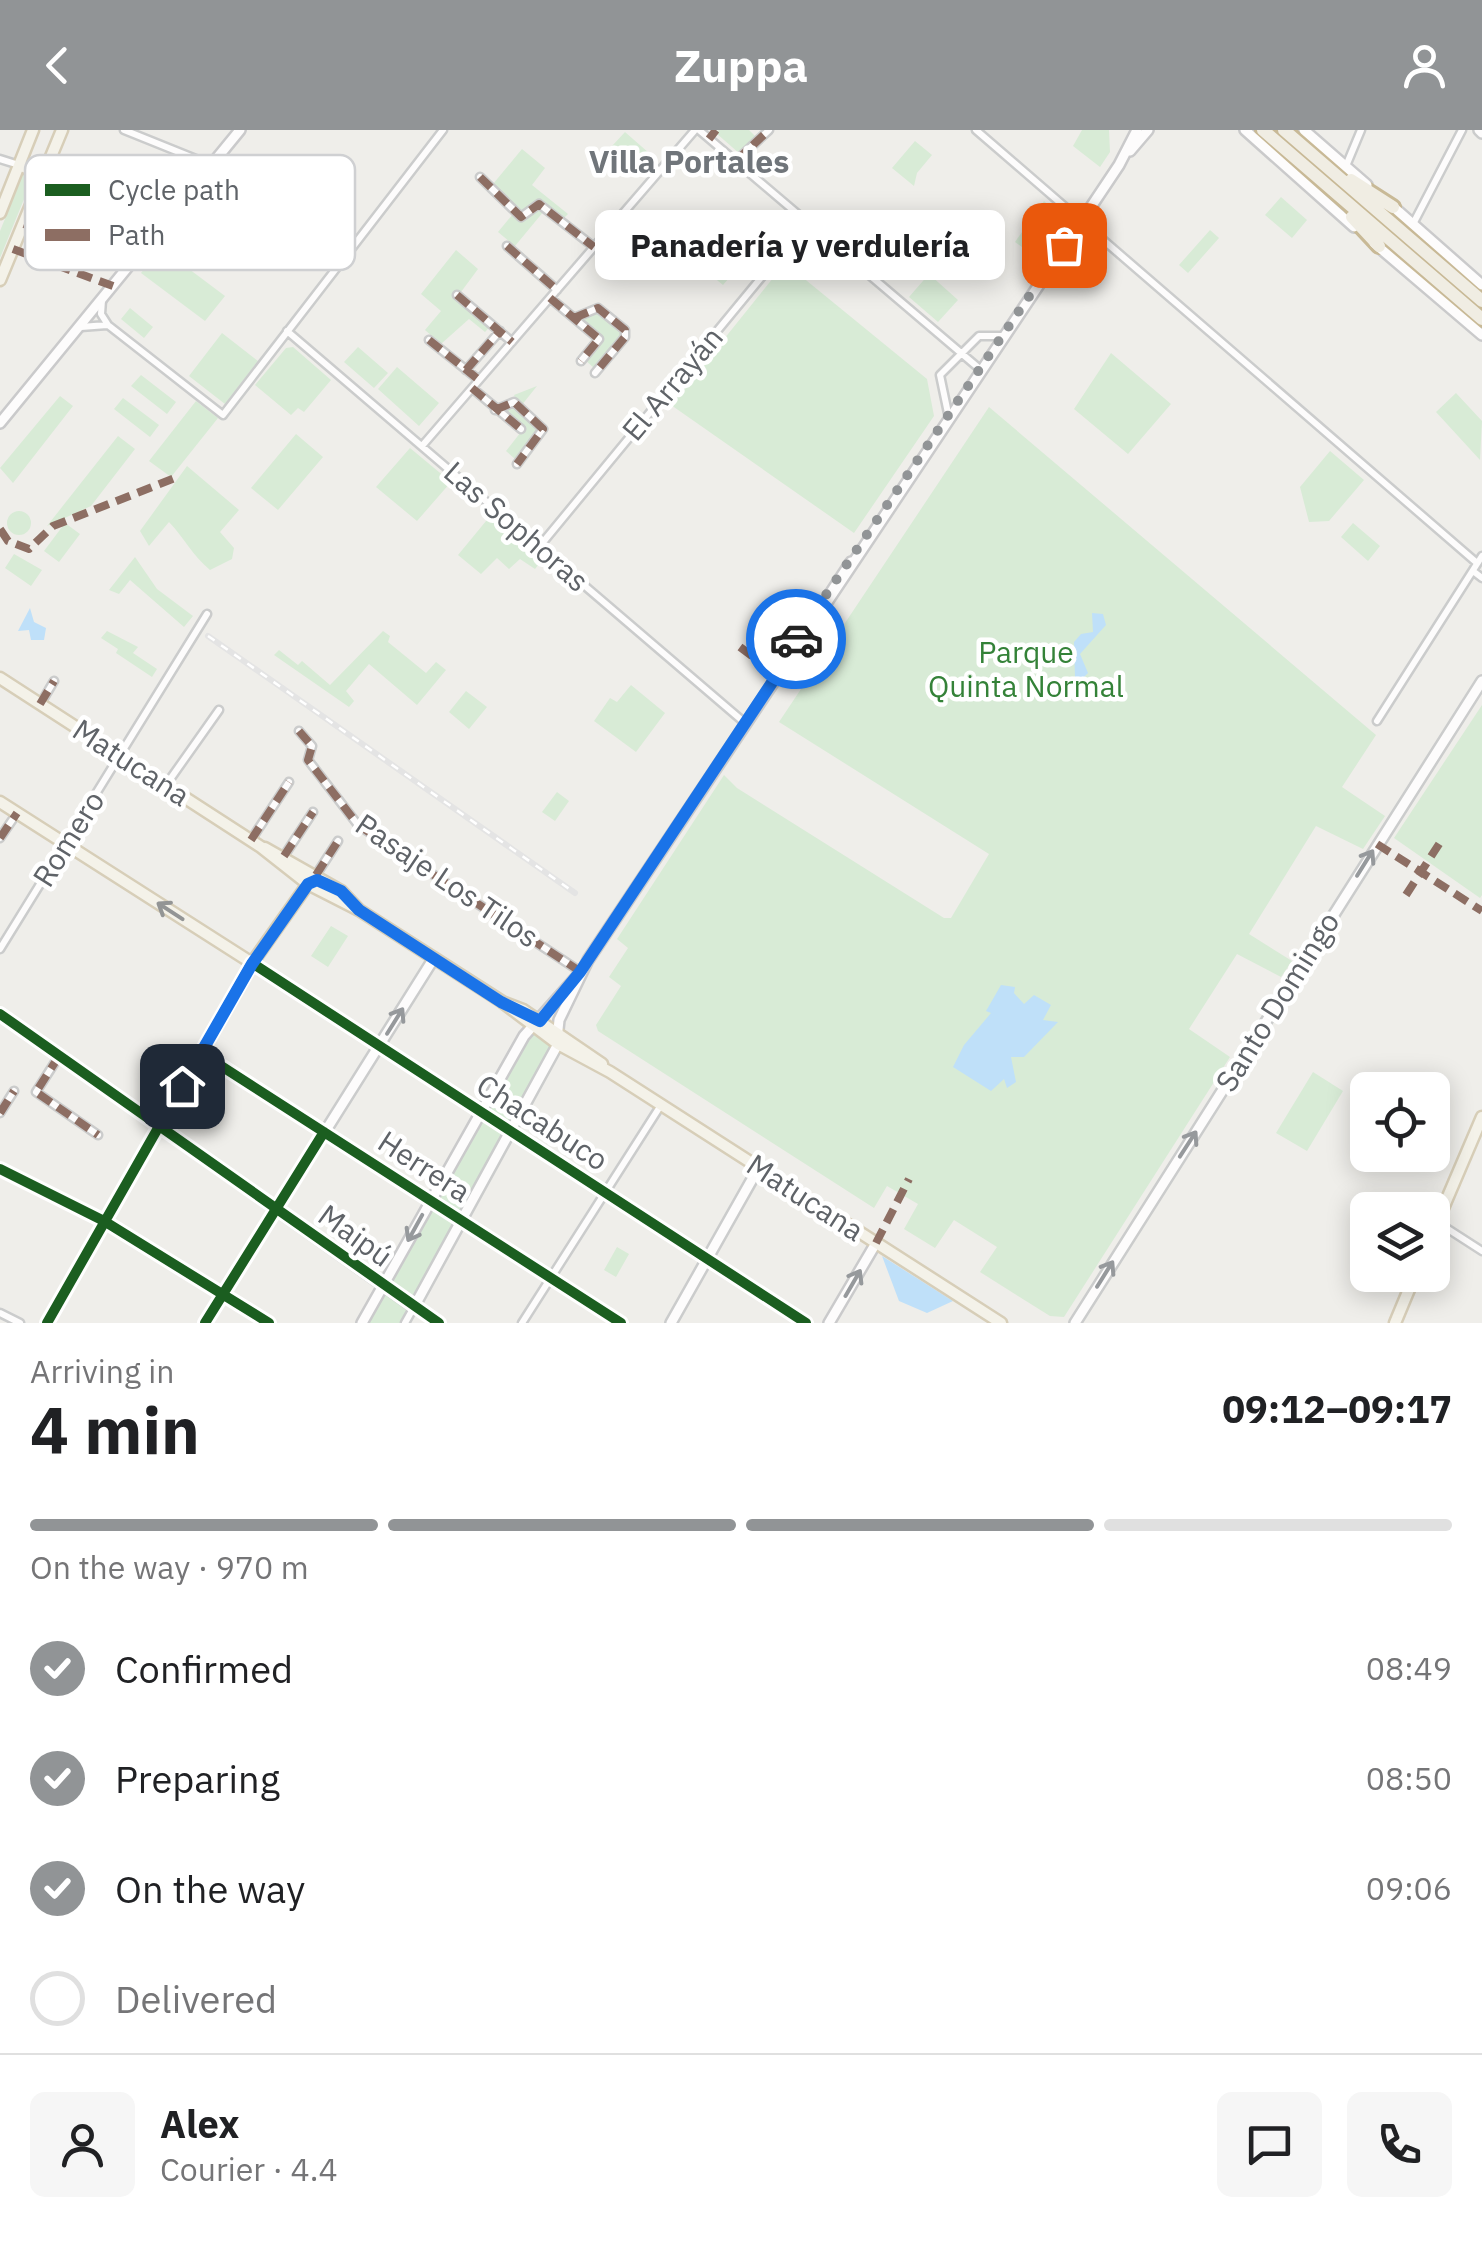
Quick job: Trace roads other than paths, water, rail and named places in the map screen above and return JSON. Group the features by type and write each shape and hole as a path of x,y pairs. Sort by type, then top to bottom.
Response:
{"highway":[{"path":"1263,130 1482,320"},
{"path":"1284,130 1482,301"},
{"path":"1319,160 1393,207"},
{"path":"1321,181 1380,246"}],"main road":[{"path":"0,213 33,130"},
{"path":"52,155 62,130"},
{"path":"220,155 240,130"},
{"path":"362,1323 479,1112 536,1024 580,972 790,656 831,586 853,561 1119,164 1137,130"},
{"path":"1119,164 1148,130"},
{"path":"1246,130 1482,335"},
{"path":"1304,130 1482,285"},
{"path":"19,165 25,168"},
{"path":"0,280 25,221"},
{"path":"0,423 126,270"},
{"name":"Matucana","path":"0,678 316,880"},
{"name":"Santo Domingo","path":"1074,1323 1478,696 1482,682"},
{"name":"Chacabuco","path":"0,802 252,964"},
{"name":"Matucana","path":"256,844 284,856 359,910 536,1024 558,1044 661,1104 1001,1323"},
{"path":"252,964 316,880"},
{"path":"205,1323 434,958"},
{"path":"414,1307 558,1044 557,1031 580,972"},
{"name":"Maipú","path":"0,1014 414,1307"},
{"name":"Matucana","path":"536,1024 557,1031 610,1072"},
{"path":"1450,1193 1482,1117"},
{"path":"671,1323 758,1168"},
{"path":"0,1169 104,1221 269,1323"},
{"path":"829,1323 876,1243"},
{"path":"1395,1323 1408,1292"}],"street":[{"path":"124,130 184,155"},
{"path":"355,243 443,130"},
{"path":"422,446 697,130 981,370"},
{"path":"709,138 716,130"},
{"path":"736,161 755,133 769,130"},
{"path":"976,130 1477,563 1482,578"},
{"path":"1346,166 1361,130"},
{"path":"1413,224 1462,130"},
{"path":"0,159 19,165"},
{"path":"480,177 522,217 540,204 594,247"},
{"name":"El Arrayán","path":"539,547 807,222"},
{"path":"508,246 557,290"},
{"path":"103,298 101,314 108,325 223,416 334,270"},
{"path":"457,296 512,342"},
{"path":"550,298 599,339 581,361"},
{"path":"574,318 598,308 625,330 626,336 594,373"},
{"path":"80,327 93,322 108,325"},
{"name":"Las Sophoras","path":"287,331 745,723"},
{"path":"466,370 500,331"},
{"path":"949,418 939,378 959,352 984,334 1004,336"},
{"path":"430,340 479,380"},
{"path":"472,388 521,429"},
{"path":"495,410 514,402 543,429 517,464"},
{"path":"1377,721 1477,563"},
{"name":"Romero","path":"0,949 133,726 206,614"},
{"path":"40,704 54,682"},
{"path":"166,785 220,710"},
{"name":"Pasaje Los Tilos","path":"299,731 312,746 308,760 314,770 358,825 580,972"},
{"path":"256,844 289,782"},
{"path":"284,856 313,812"},
{"path":"0,838 17,813"},
{"path":"316,880 338,840"},
{"path":"47,1323 252,964"},
{"name":"Chacabuco","path":"252,964 806,1323"},
{"name":"Herrera","path":"201,1052 621,1323"},
{"path":"59,1056 36,1092 98,1136"},
{"path":"0,1113 14,1091"},
{"path":"522,1323 661,1104"},
{"path":"1450,1235 1482,1251"},
{"path":"404,1323 414,1307"},
{"name":"Maipú","path":"414,1307 439,1323"},
{"path":"0,1313 20,1323"}],"water":[{"path":"30,608 34,622 46,628 44,640 31,640 29,630 18,631"},
{"path":"1092,613 1103,614 1106,625 1080,654 1088,673 1062,699 1056,687 1061,680 1075,678 1074,642 1081,634 1093,632"},
{"path":"1001,985 1015,987 1014,993 1024,1004 1034,995 1051,1005 1043,1020 1058,1022 1024,1057 1011,1057 1016,1082 1007,1088 1004,1079 991,1091 953,1067 964,1045 991,1013 986,1011"},
{"path":"882,1256 953,1301 927,1313 899,1301"}],"railway":[{"path":"208,636 575,893"}],"place":[{"name":"Panadería y verdulería","path":"1064,245"}],"district":[{"name":"Villa Portales","path":"689,162"}],"park label":[{"name":"Parque Quinta Normal","path":"1026,670"}]}
